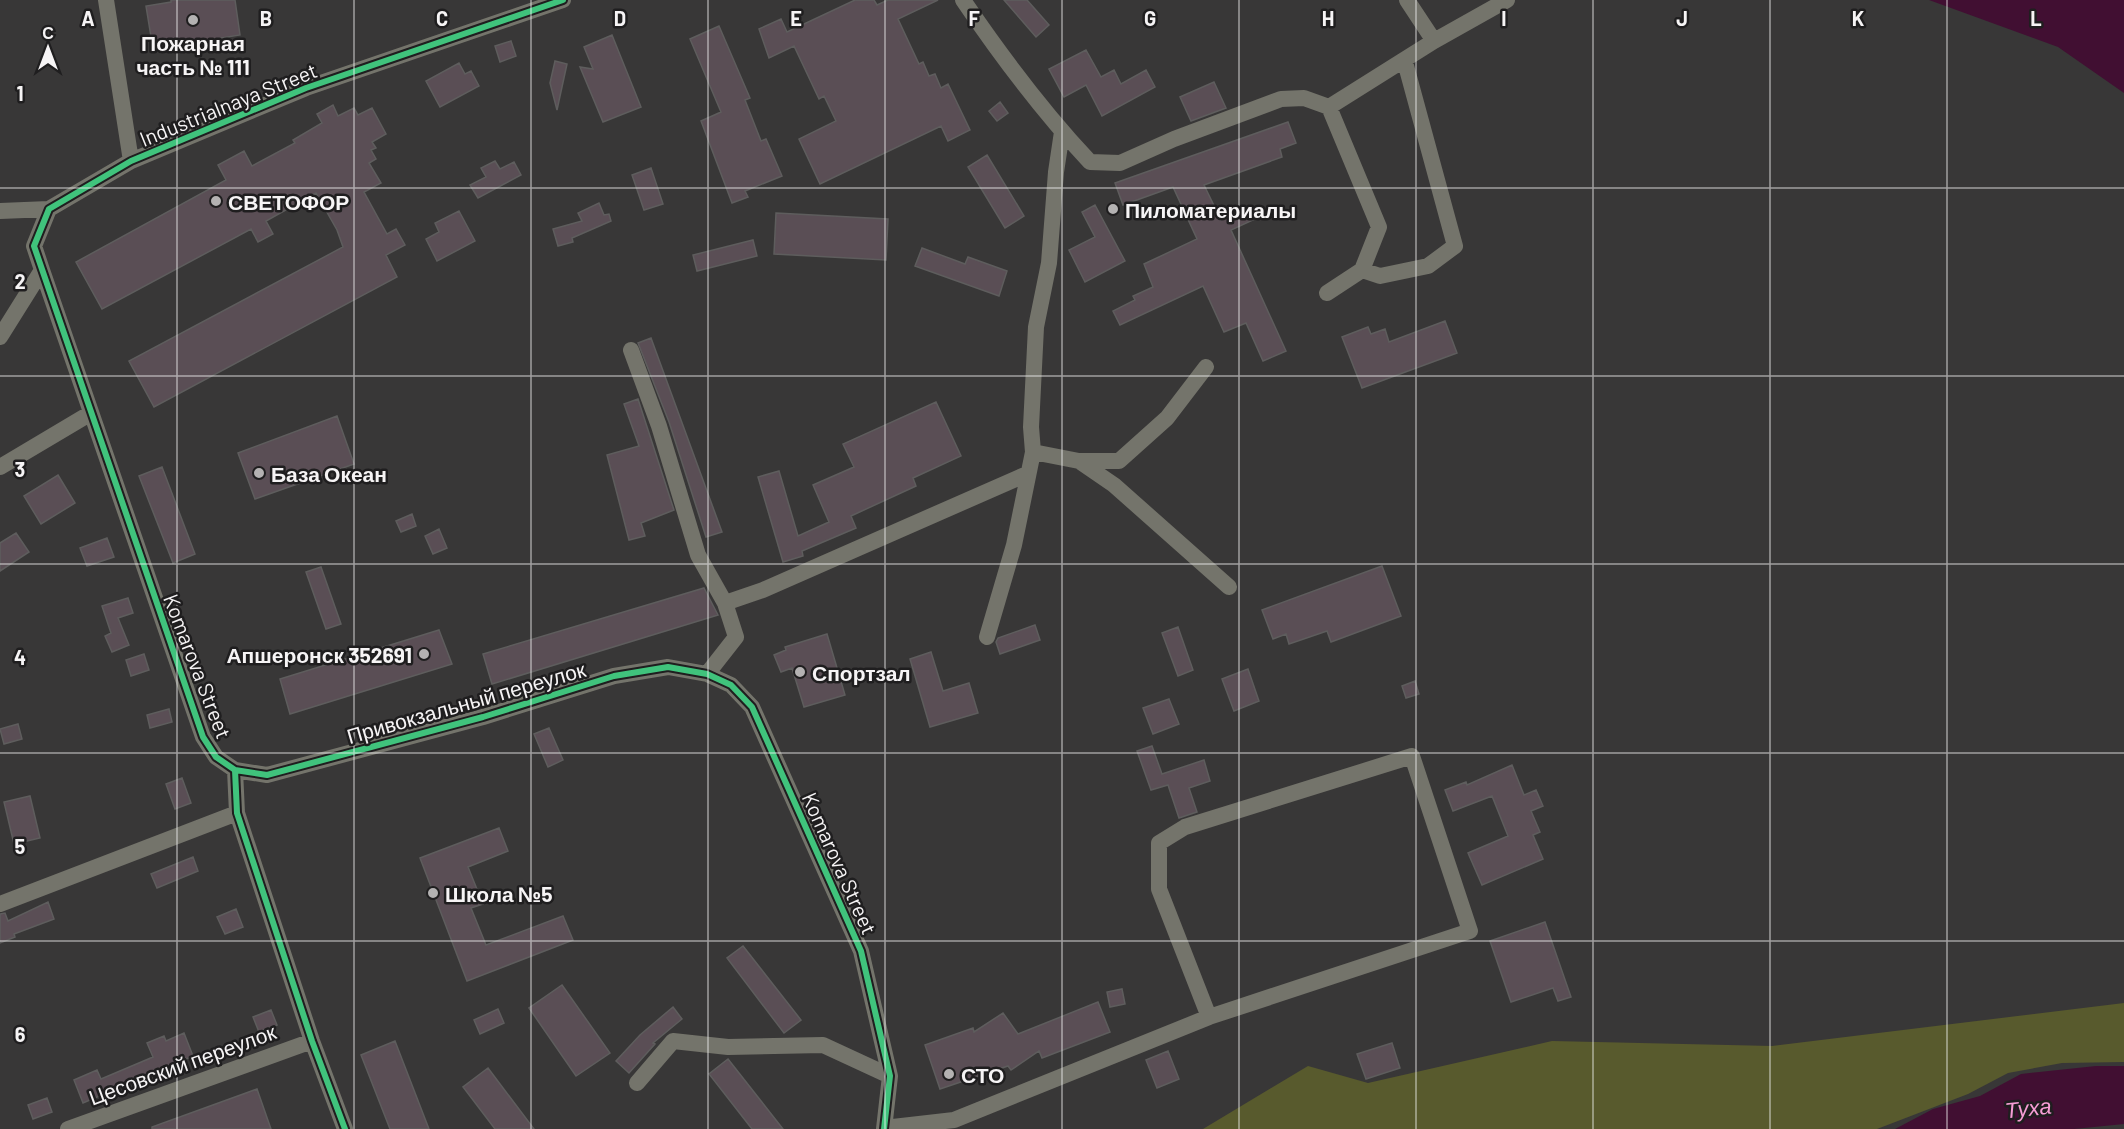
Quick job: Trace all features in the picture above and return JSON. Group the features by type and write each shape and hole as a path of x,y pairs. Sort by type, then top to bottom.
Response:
{"street":[{"path":"105,0 132,161"},
{"name":"Industrialnaya Street","path":"0,211 50,209 132,161 306,88 563,0"},
{"path":"963,0 990,39 1062,132 1090,162 1120,163 1174,139 1281,99 1304,98 1329,107 1379,227 1362,270 1327,293"},
{"path":"1407,0 1434,41"},
{"path":"1329,107 1405,62 1434,41 1507,0"},
{"path":"1362,270 1380,276 1428,266 1455,246 1405,62"},
{"path":"987,637 1014,545 1033,452 1031,427 1036,327 1049,262 1056,172 1062,132"},
{"name":"Komarova Street","path":"50,209 34,246 203,737 216,757 235,770"},
{"path":"0,337 42,270"},
{"path":"631,350 659,426 698,555 725,603 736,637 707,674"},
{"path":"1033,452 1078,460 1119,460 1167,418 1206,367"},
{"path":"0,467 91,413"},
{"path":"1078,460 1114,485 1228,587"},
{"path":"725,603 763,590 1027,474"},
{"name":"Привокзальный переулок","path":"235,770 267,775 483,717 614,676 668,667 707,674"},
{"name":"Komarova Street","path":"707,674 731,685 752,707 861,951 890,1076 884,1129"},
{"path":"884,1129 954,1120 1209,1017 1470,931 1413,756 1185,827 1159,843 1159,889 1209,1017"},
{"path":"235,770 237,813 312,1041 345,1129"},
{"path":"0,904 237,813"},
{"name":"Цесовский переулок","path":"68,1129 312,1041"},
{"path":"637,1083 673,1041 728,1047 823,1045 890,1076"}],"green space":[{"path":"2124,1003 2124,1062 2062,1063 2008,1073 1968,1094 1877,1129 1203,1129 1308,1066 1368,1083 1552,1041 1772,1046"}],"water":[{"path":"1929,0 2124,0 2124,93 2058,47"},
{"name":"Туха","path":"2096,1066 2124,1066 2124,1124 2074,1129 1895,1129 1933,1109 1980,1096 2021,1074"}],"building":[{"name":"Пожарная часть № 111","path":"171,0 235,0 240,35 153,49 146,6 171,2"},
{"path":"855,0 874,0 877,5 888,0 938,0 898,19 919,64 923,62 929,76 935,74 941,88 948,84 970,130 948,141 941,126 820,184 799,139 836,121 824,96 819,99 794,46 769,58 759,29 781,19 787,32"},
{"path":"1004,0 1027,0 1049,25 1036,37"},
{"path":"719,26 750,98 745,100 761,141 766,139 782,176 745,191 748,197 732,203 701,121 721,112 690,39"},
{"path":"612,35 641,107 603,122 580,67 593,69 584,47"},
{"path":"511,41 516,56 500,62 495,46"},
{"path":"1086,50 1101,77 1114,70 1121,84 1146,70 1155,87 1102,116 1086,85 1064,97 1049,69"},
{"path":"555,61 567,64 557,110 550,83"},
{"path":"459,63 465,74 471,71 479,86 440,107 426,81"},
{"path":"1214,82 1226,108 1191,121 1180,97"},
{"path":"1000,102 1008,113 997,121 989,111"},
{"path":"333,105 338,116 354,108 358,115 372,108 386,134 372,142 376,148 371,150 376,159 369,163 381,183 364,192 387,234 396,229 405,245 386,255 397,277 154,407 129,361 343,247 337,230 316,193 266,221 273,234 258,242 251,229 102,309 76,262 226,180 218,165 244,151 252,166 295,143 293,140 322,123 317,114"},
{"path":"1288,122 1296,143 1280,149 1282,157 1204,185 1221,220 1247,207 1253,220 1231,230 1286,351 1263,361 1246,323 1224,332 1203,286 1120,325 1113,311 1135,300 1133,296 1153,287 1144,264 1197,239 1173,187 1123,205 1115,183"},
{"path":"987,155 1024,216 1005,228 968,167"},
{"path":"495,161 500,169 514,162 521,175 478,198 470,185 486,177 481,168"},
{"path":"651,168 663,204 644,210 632,175"},
{"path":"599,203 604,215 609,214 611,221 572,238 573,242 558,246 553,229 582,221 578,213"},
{"path":"1095,205 1125,261 1085,282 1069,250 1095,237 1082,212"},
{"path":"459,211 475,241 437,261 426,239 439,232 435,223"},
{"path":"776,213 888,219 886,260 774,254"},
{"path":"753,240 757,256 697,271 693,255"},
{"path":"922,248 965,264 968,257 1007,271 999,296 915,266"},
{"path":"1445,321 1457,353 1362,388 1342,337 1368,327 1371,334 1385,329 1389,342"},
{"path":"651,338 722,532 706,537 669,422 638,343"},
{"path":"638,399 674,510 641,523 645,536 629,540 607,455 639,446 624,404"},
{"path":"936,402 961,456 913,478 916,486 851,516 856,528 802,551 803,556 783,562 758,477 779,471 798,536 829,522 813,485 854,467 843,444"},
{"path":"337,416 354,464 255,499 238,453"},
{"path":"162,467 195,554 173,563 139,476"},
{"path":"58,475 75,503 41,524 24,496"},
{"path":"412,514 416,526 401,532 396,521"},
{"path":"439,529 447,548 433,554 425,536"},
{"path":"16,533 29,552 0,571 0,543"},
{"path":"107,538 114,557 87,566 80,548"},
{"path":"1382,566 1401,616 1331,642 1327,631 1289,644 1286,634 1273,639 1262,610"},
{"path":"321,567 341,624 326,629 306,572"},
{"path":"704,588 718,615 492,684 483,654"},
{"path":"128,598 133,613 118,618 129,645 112,652 105,636 111,633 102,606"},
{"path":"1035,625 1040,640 1000,654 996,642 998,638"},
{"path":"1178,627 1193,670 1178,676 1162,633"},
{"path":"439,630 452,664 290,714 280,679"},
{"path":"827,634 845,695 804,707 792,668 781,672 774,655 786,650 785,647"},
{"path":"931,652 943,691 969,683 978,713 930,727 910,659"},
{"path":"144,654 149,670 131,676 126,660"},
{"path":"1248,669 1259,701 1234,711 1222,679"},
{"path":"1415,681 1419,694 1406,698 1402,686"},
{"path":"1169,699 1179,724 1153,734 1143,708"},
{"path":"169,709 172,722 150,728 147,715"},
{"path":"18,724 22,739 4,744 0,729"},
{"path":"549,728 563,760 548,767 534,734"},
{"path":"1152,746 1162,774 1204,760 1210,781 1189,788 1197,812 1179,818 1168,785 1151,790 1137,751"},
{"path":"1512,765 1524,795 1536,790 1543,806 1531,811 1540,832 1533,835 1543,859 1482,885 1468,853 1508,836 1492,796 1453,811 1445,790 1466,782 1467,785"},
{"path":"182,778 191,803 175,809 166,784"},
{"path":"30,796 40,838 14,844 4,802"},
{"path":"499,828 508,851 468,867 483,904 471,908 486,945 563,916 573,940 467,981 420,858"},
{"path":"193,857 198,871 157,888 151,874"},
{"path":"48,902 54,919 14,934 15,937 0,943 0,914 5,913 8,921"},
{"path":"236,909 243,927 225,934 217,917"},
{"path":"1545,922 1571,997 1558,1001 1553,988 1511,1002 1490,941"},
{"path":"743,946 801,1020 784,1033 727,958"},
{"path":"562,985 610,1053 576,1076 529,1008"},
{"path":"1122,989 1125,1004 1110,1007 1107,992"},
{"path":"1098,1002 1110,1032 1042,1058 1039,1051 1011,1070 1008,1066 940,1089 925,1045 973,1028 974,1032 1003,1013 1018,1034"},
{"path":"673,1007 682,1019 653,1043 655,1044 629,1073 616,1061 640,1035"},
{"path":"498,1009 504,1023 480,1034 474,1020"},
{"path":"271,1010 277,1025 259,1032 253,1017"},
{"path":"184,1033 193,1056 83,1103 74,1080 97,1070 101,1079 153,1057 147,1043 164,1036 166,1041"},
{"path":"395,1041 429,1129 390,1129 361,1055"},
{"path":"1392,1043 1400,1068 1366,1079 1357,1054"},
{"path":"1168,1051 1179,1079 1157,1088 1146,1060"},
{"path":"728,1059 783,1129 752,1129 709,1074"},
{"path":"488,1068 534,1129 495,1129 463,1087"},
{"path":"257,1089 271,1129 152,1129 152,1127"},
{"path":"47,1098 52,1112 33,1119 28,1105"}],"cycle path":[{"path":"345,1129 312,1041 237,813 235,770 216,757 203,737 34,246 49,209 131,161 306,88 563,0"},
{"path":"235,770 267,775 483,717 614,676 668,667 707,674 731,685 752,707 861,951 890,1076 884,1129"}],"place":[{"name":"Пожарная часть № 111","path":"193,20"},
{"name":"СВЕТОФОР","path":"216,201"},
{"name":"Пиломатериалы","path":"1113,209"},
{"name":"База Океан","path":"259,473"},
{"name":"Апшеронск 352691","path":"424,654"},
{"name":"Спортзал","path":"800,672"},
{"name":"Школа №5","path":"433,893"},
{"name":"СТО","path":"949,1074"}]}
